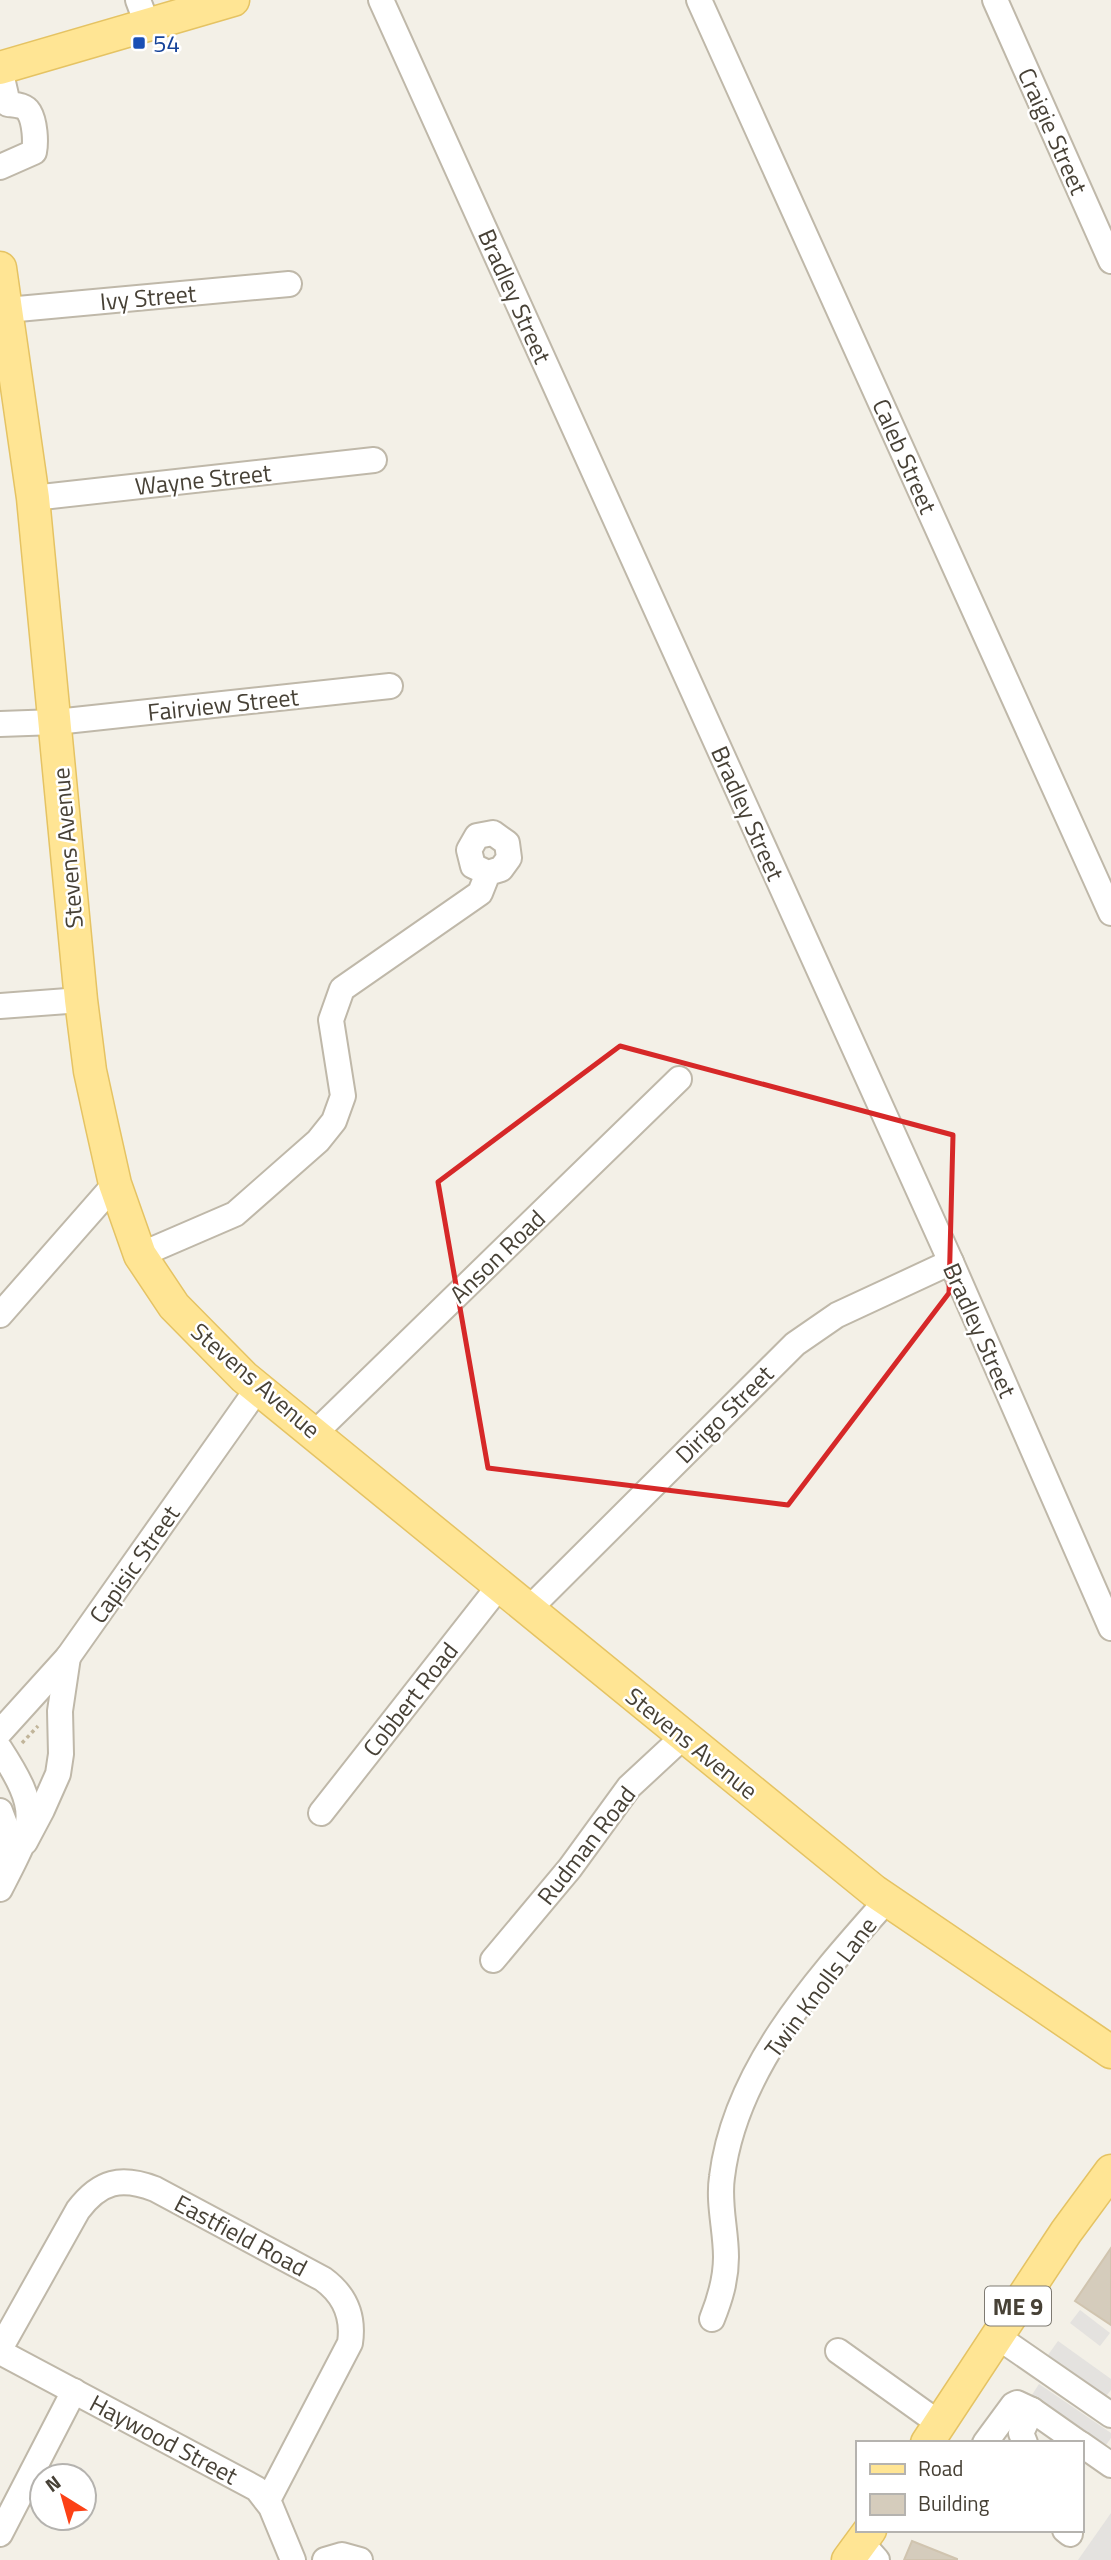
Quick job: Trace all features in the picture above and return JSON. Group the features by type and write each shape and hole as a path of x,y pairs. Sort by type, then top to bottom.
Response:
{"main road":[{"path":"0,68 142,12 233,0"},
{"name":"Stevens Avenue","path":"0,268 33,498 90,1071 115,1184 141,1255 174,1306 220,1354 258,1388 887,1900 1111,2052"},
{"name":"ME 9","path":"933,2433 1066,2232 1111,2171"}],"street":[{"name":"Bradley Street","path":"381,0 951,1262 1111,1628"},
{"name":"Caleb Street","path":"699,0 1111,913"},
{"name":"Craigie Street","path":"995,0 1111,261"},
{"path":"0,68 8,104 22,106 29,112 36,142 34,152 0,167"},
{"name":"Ivy Street","path":"7,310 289,284"},
{"name":"Wayne Street","path":"33,498 374,460"},
{"name":"Fairview Street","path":"0,724 56,722 390,686"},
{"path":"141,1255 236,1214 318,1142 334,1121 342,1096 331,1020 342,989 477,896 483,889 488,873"},
{"path":"0,1006 81,1000"},
{"name":"Anson Road","path":"315,1433 679,1079"},
{"path":"0,1315 115,1184"},
{"name":"Dirigo Street","path":"529,1609 794,1344 837,1315 951,1262"},
{"name":"Capisic Street","path":"4,1744 258,1388"},
{"name":"Cobbert Road","path":"321,1813 500,1585"},
{"path":"0,1889 42,1811 58,1774 61,1754 60,1711 68,1657"},
{"name":"Rudman Road","path":"494,1960 570,1868 629,1787 684,1736"},
{"path":"4,1744 28,1799 30,1819 25,1842"},
{"path":"0,1811 8,1832 0,1882"},
{"name":"Twin Knolls Lane","path":"712,2319 723,2292 726,2257 721,2181 726,2146 744,2097 786,2025 836,1957 887,1900"},
{"name":"Eastfield Road","path":"0,2351 78,2210 95,2191 117,2182 130,2182 155,2189 323,2279 333,2286 348,2308 352,2332 349,2343 268,2500"},
{"path":"998,2337 1111,2415"},
{"name":"Haywood Street","path":"0,2351 257,2488 268,2500"},
{"path":"838,2351 933,2433"},
{"path":"0,2534 74,2391"},
{"path":"986,2441 1013,2404 1022,2403 1077,2441"},
{"path":"1025,2441 1021,2433 1032,2410"},
{"path":"1083,2445 1111,2465"},
{"path":"268,2500 293,2560"},
{"path":"325,2560 342,2555 360,2560"}],"path":[{"path":"4,1744 41,1723"}],"highlighted area":[{"path":"620,1046 953,1135 949,1293 788,1505 488,1468 438,1182"}],"shaded area":[{"path":"1080,2310 1110,2333 1100,2346 1070,2323"},
{"path":"1058,2341 1111,2379 1111,2390 1106,2396 1048,2355"},
{"path":"1039,2384 1111,2433 1111,2438 1103,2449 1030,2398"},
{"path":"1111,2513 1111,2560 1078,2560"}],"building":[{"path":"1111,2248 1111,2325 1075,2301"},
{"path":"912,2541 957,2559 957,2560 904,2560"}],"place":[{"name":"54","path":"139,43"}]}
